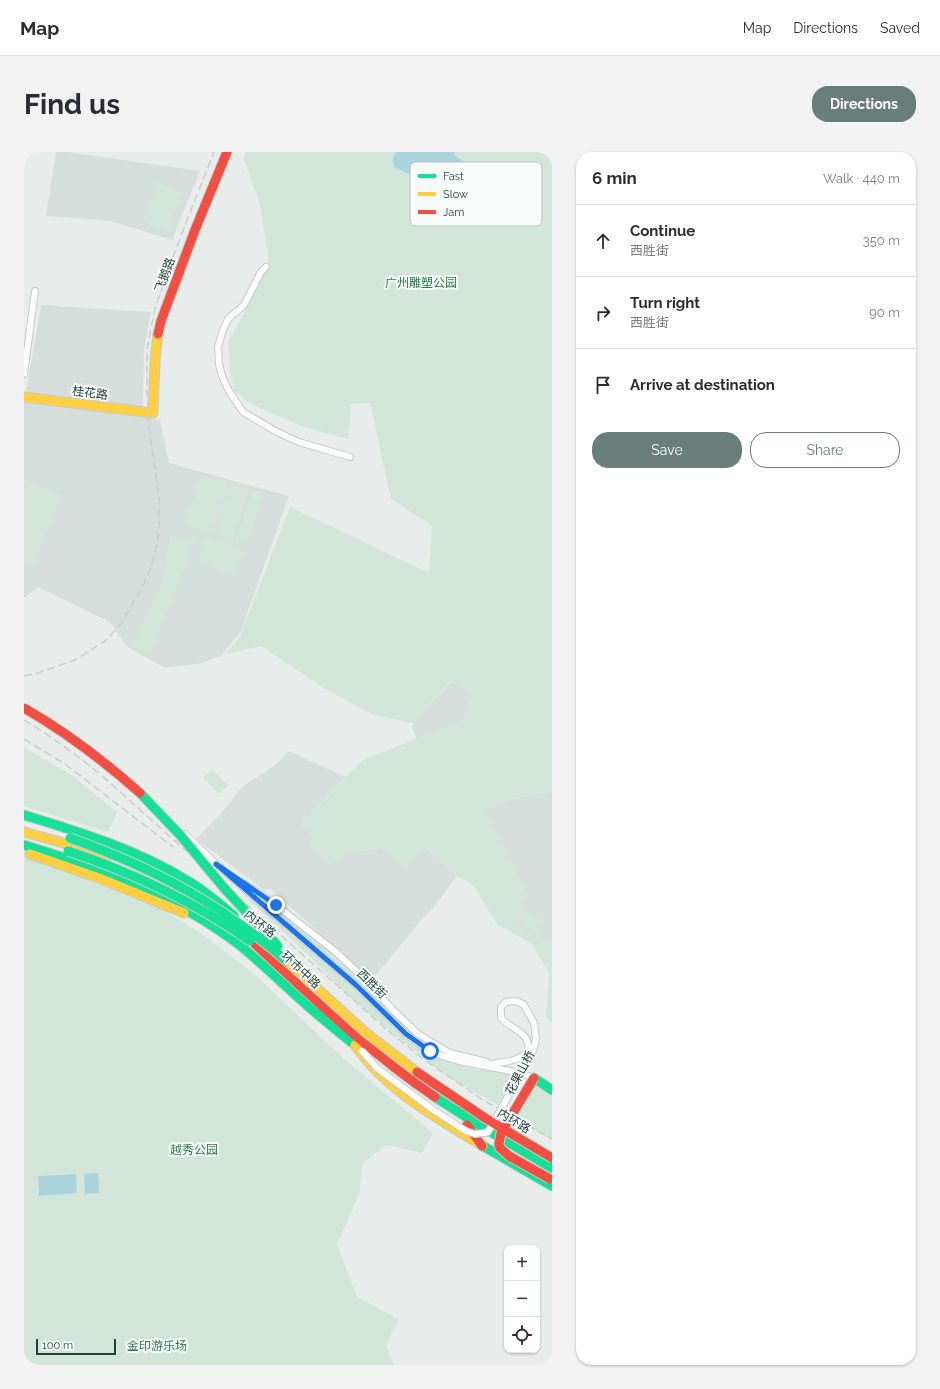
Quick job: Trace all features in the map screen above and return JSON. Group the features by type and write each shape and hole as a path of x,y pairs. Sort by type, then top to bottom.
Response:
{"main road":[{"name":"飞鹅路","path":"153,413 155,361 161,321 197,224 227,152"},
{"name":"桂花路","path":"24,397 153,413"},
{"path":"24,708 47,721 86,747 121,776 173,827 225,889 325,996"},
{"name":"环市中路","path":"24,815 94,837 128,851 192,883 223,905 240,921 254,944 285,967 349,1031 406,1076 465,1116 552,1168"},
{"name":"内环路","path":"24,824 110,852 167,878 200,897 234,919 262,940 375,1040 429,1081 477,1113 552,1158"},
{"path":"24,832 96,853 160,879 186,893 225,918 254,944"},
{"name":"内环路","path":"24,839 114,866 178,895 215,916 274,959 369,1042 428,1087 482,1123 552,1162"},
{"path":"24,846 120,882 194,915 214,926"},
{"name":"环市中路","path":"24,846 87,864 135,882 177,903 214,926 255,958 313,1011 404,1083 551,1180"},
{"path":"24,852 98,878 214,926"},
{"path":"223,905 259,936 285,967 398,1060 477,1116 552,1162"},
{"path":"358,1048 376,1072 398,1091 425,1110 482,1146 551,1180"},
{"path":"534,1078 501,1133 499,1146 507,1154 551,1180"},
{"name":"西胜街","path":"534,1078 552,1090"},
{"path":"467,1125 482,1146"}],"street":[{"path":"266,267 261,272 244,305 228,319 222,333 218,347 219,364 222,376 229,392 243,412 277,432 299,442 350,457"},
{"path":"24,374 35,291"},
{"name":"西胜街","path":"135,783 216,864 350,980 414,1040 430,1051 448,1058 513,1071 534,1078"},
{"name":"西胜街","path":"216,864 276,905 336,952 374,988 392,1009 418,1034 450,1053 492,1064 520,1069 534,1078"},
{"name":"花果山桥","path":"358,1048 377,1068 418,1100 466,1131 479,1135 488,1132 529,1058 536,1042 534,1023 524,1005 519,1002 506,1002 502,1007 501,1018 506,1024 523,1033 529,1045 528,1050 525,1054 516,1059 492,1064"}],"shaded area":[{"path":"56,152 67,152 200,171 172,240 111,221 46,216"},
{"path":"41,305 151,312 144,350 143,405 145,416 160,420 169,463 289,496 241,631 222,655 202,663 165,668 126,646 110,622 38,587 24,597 24,404"},
{"path":"451,682 475,692 461,721 416,739 413,723"},
{"path":"289,751 346,777 301,824 348,853 380,848 426,847 457,876 432,909 371,981 271,889 264,890 196,839 222,812 242,787 274,766"},
{"path":"552,791 552,944 513,924 485,810 507,800"}],"green space":[{"name":"广州雕塑公园","path":"246,152 552,152 552,791 507,800 485,810 529,895 514,924 552,944 552,1025 546,1016 549,973 533,945 497,924 473,885 457,876 426,847 407,868 380,848 348,853 329,865 310,847 312,837 301,824 363,760 461,721 474,692 450,682 413,723 373,715 324,688 261,646 225,654 239,638 290,507 429,573 432,526 391,499 370,403 351,404 348,439 301,426 253,405 234,391 230,370 228,342 248,306 269,259 259,201 243,158"},
{"path":"158,182 183,192 168,231 142,221"},
{"path":"201,475 228,483 212,533 185,524"},
{"path":"24,479 62,496 33,567 24,563"},
{"path":"230,484 249,490 233,539 215,533"},
{"path":"252,490 263,494 247,544 235,541"},
{"path":"170,536 195,538 185,568 150,653 132,644 163,581"},
{"path":"207,537 244,550 236,575 198,562"},
{"path":"24,747 74,777 117,812 108,832 24,806"},
{"path":"212,769 228,785 219,794 203,778"},
{"name":"越秀公园","path":"24,853 151,902 205,936 254,974 343,1058 433,1133 422,1153 386,1145 363,1163 359,1195 337,1244 357,1297 399,1319 386,1345 394,1365 24,1365"},
{"path":"238,890 253,899 352,985 405,1037 430,1055 477,1070 515,1074 498,1105 445,1075 381,1023 351,998 309,956"},
{"path":"256,895 342,959 411,1032 432,1047 407,1032"},
{"path":"523,910 545,921 538,934 516,923"},
{"path":"535,1083 552,1094 552,1140 514,1119"}],"water":[{"path":"397,152 455,152 454,155 463,161 410,162 410,175 394,167 393,157"},
{"path":"98,1173 99,1193 85,1194 84,1174"},
{"path":"76,1174 77,1193 39,1196 38,1176"}],"railway":[{"path":"24,676 38,673 75,660 105,641 121,624 142,588 150,570 157,545 159,530 159,498 150,436 147,394 147,349 155,308 180,238 214,152"},
{"path":"24,720 44,732 100,774 386,1029 422,1058 483,1100 552,1139"},
{"path":"24,739 65,764 173,847"}],"traffic: fast":[{"path":"140,793 180,835 224,888 278,946"},
{"path":"24,815 87,835 149,860 194,885 212,897 234,916"},
{"path":"70,838 130,862 159,875 186,890 239,924 290,964"},
{"path":"24,845 108,873 162,897 213,926 244,948 312,1010 351,1042"},
{"path":"68,851 116,869 162,889 207,913 250,941"},
{"path":"534,1078 552,1090"},
{"path":"435,1097 552,1168"},
{"path":"483,1146 552,1186"}],"traffic: slow":[{"path":"24,397 153,413 155,361 158,334"},
{"path":"24,832 78,847 107,857"},
{"path":"30,854 99,878 184,913"},
{"path":"290,964 365,1032 417,1072"},
{"path":"355,1045 382,1076 413,1102 483,1146"}],"traffic: jam":[{"path":"158,334 161,321 195,230 227,152"},
{"path":"24,708 55,727 84,748 140,793"},
{"path":"248,932 255,944 342,1024 387,1062 435,1097"},
{"path":"417,1072 485,1118 552,1158"},
{"path":"534,1078 501,1133 499,1144 500,1148 509,1156 550,1179"},
{"path":"467,1125 482,1146"}],"route":[{"path":"276,905 216,864 356,985 406,1034 430,1051"}],"park label":[{"name":"金印游乐场","path":"157,1346"}]}
